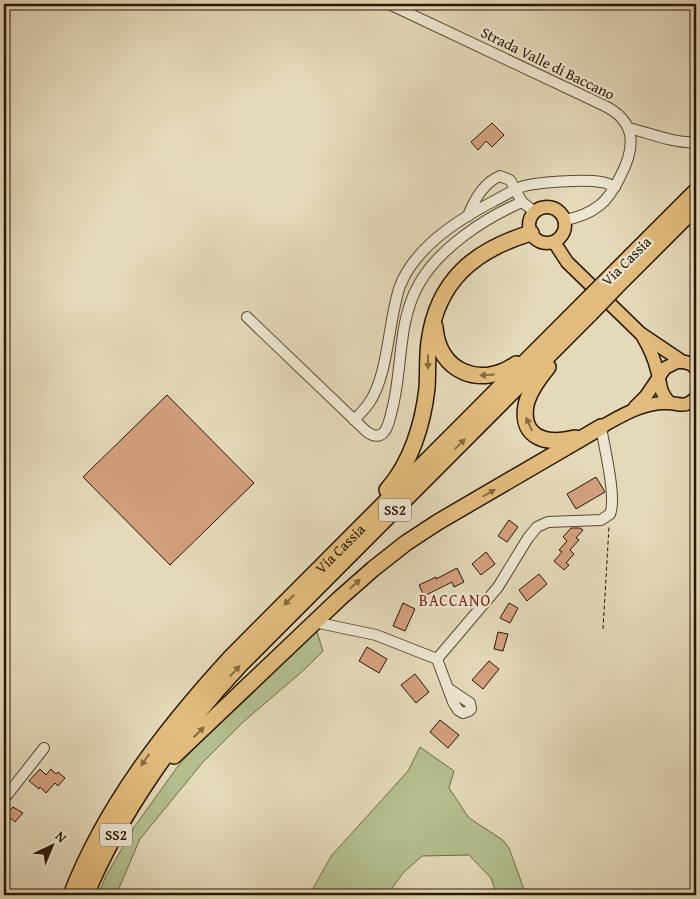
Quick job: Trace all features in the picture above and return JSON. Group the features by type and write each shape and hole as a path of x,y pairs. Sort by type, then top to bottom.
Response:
{"highway":[{"name":"Via Cassia","path":"86,895 119,828 193,718 239,666 612,283 696,191"},
{"name":"Via Cassia","path":"612,283 696,207"},
{"path":"361,528 374,506 398,476 413,444 426,394 428,346 435,314 444,294 451,282 474,259 499,244 531,233"},
{"name":"Via Cassia","path":"71,895 80,872 108,819 143,763 171,726 231,657 543,343 586,310"},
{"path":"586,310 584,328 538,379 526,403 525,420 528,428 536,436 549,440 563,441 586,435"},
{"path":"435,314 436,338 443,355 458,369 474,375 487,376 502,373 521,361 543,343"},
{"path":"151,778 314,622 373,569 417,535 601,427"}],"main road":[{"path":"542,208 552,208 561,213 564,220 564,232 554,242 541,242 531,233 530,220 542,208"},
{"path":"554,242 567,262 640,333 650,349 659,378 661,393 669,402"},
{"path":"640,333 690,361 696,369"},
{"path":"631,411 646,396 665,368 670,364 690,361"},
{"path":"601,427 631,411 652,404 669,402 685,405 696,398"}],"street":[{"name":"Strada Valle di Baccano","path":"389,4 608,107 618,114 629,128"},
{"path":"564,220 580,216 595,209 604,202 615,187 630,153 631,139 629,128 674,139 696,142"},
{"path":"468,216 474,198 497,177 502,176 508,178 522,202 536,212"},
{"path":"354,420 370,402 381,377 389,328 400,285 413,264 429,245 450,226 515,190 536,184 602,182 615,187"},
{"path":"247,317 354,420 372,435 380,435 386,429 395,397 402,339 408,312 416,289 428,270 446,251 502,211 522,202"},
{"path":"437,659 498,587 528,538 538,527 548,522 601,520 610,514 612,496 601,427"},
{"path":"329,608 334,626"},
{"path":"314,622 376,635 437,659 449,689"},
{"path":"4,799 44,748"}],"path":[{"path":"603,629 610,514"}],"green space":[{"path":"317,632 323,651 242,723 203,762 140,839 116,895 98,895 106,876 135,826 178,766 212,729 308,637"},
{"path":"420,747 454,771 449,788 469,818 503,840 509,848 526,895 497,895 491,878 469,855 422,856 404,872 387,895 309,895 332,855 408,771"}],"building":[{"path":"492,123 504,135 492,147 486,141 478,150 471,142"},
{"path":"167,395 254,483 170,565 83,477"},
{"path":"596,477 605,492 576,509 567,494"},
{"path":"509,520 518,527 507,542 498,536"},
{"path":"571,528 583,530 576,538 579,540 570,550 574,554 566,563 569,565 564,570 554,561 562,552 559,550 567,541 563,537"},
{"path":"486,552 495,564 481,575 472,564"},
{"path":"457,568 464,582 454,587 452,582 424,596 419,585"},
{"path":"539,574 547,584 527,601 519,590"},
{"path":"403,603 415,609 405,631 393,626"},
{"path":"509,603 518,608 510,623 500,618"},
{"path":"498,632 508,634 503,651 494,649"},
{"path":"367,647 387,659 379,673 359,661"},
{"path":"489,661 499,669 483,689 472,680"},
{"path":"415,674 429,692 416,703 401,685"},
{"path":"440,720 459,735 448,748 430,732"},
{"path":"40,769 46,775 51,769 56,774 58,772 65,778 58,786 55,783 46,793 29,781"},
{"path":"13,807 23,813 15,822 6,815"}],"district":[{"name":"BACCANO","path":"455,600"}]}
